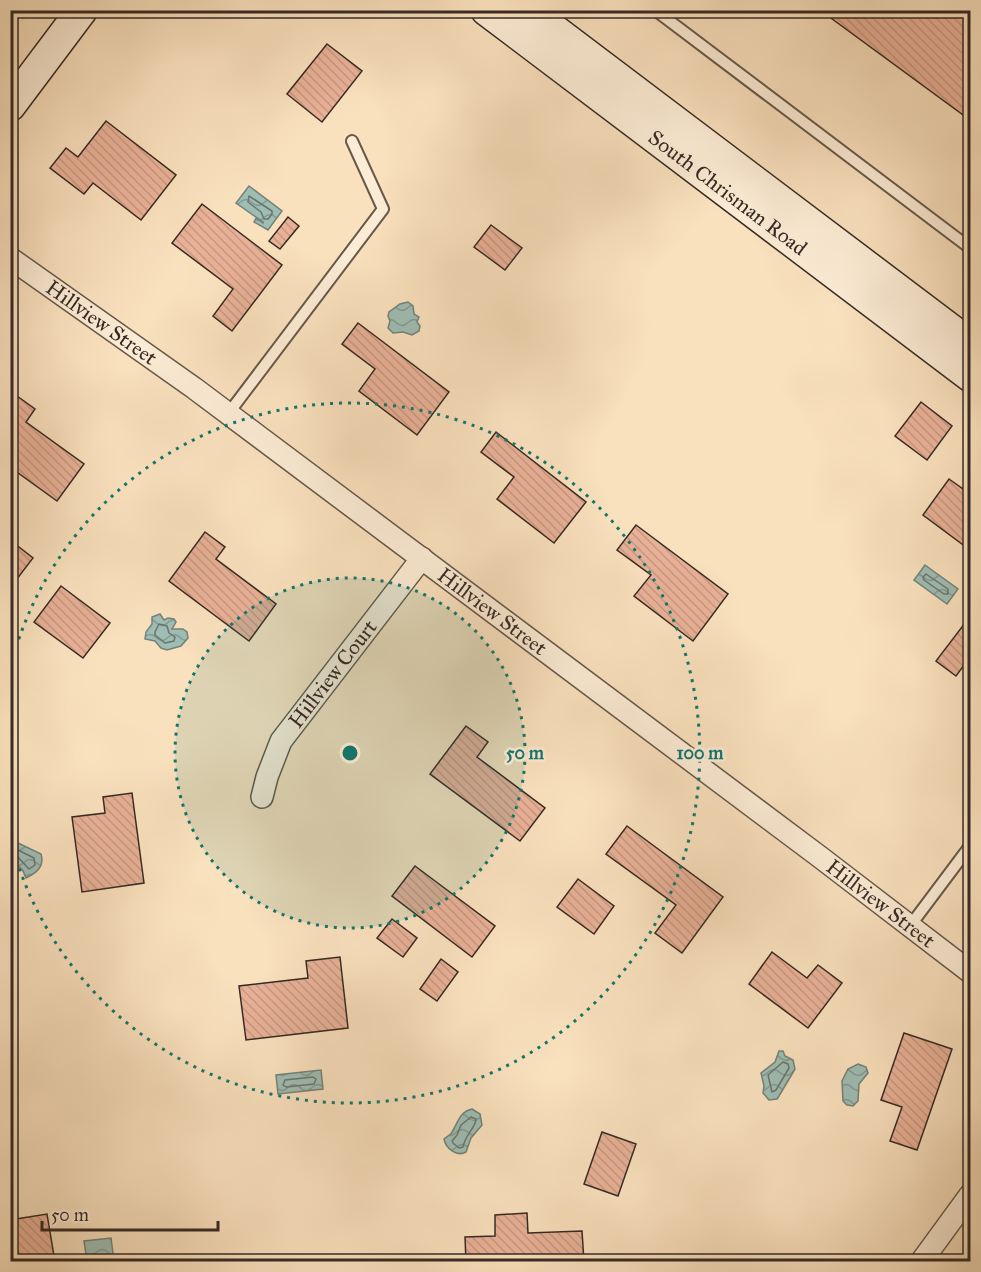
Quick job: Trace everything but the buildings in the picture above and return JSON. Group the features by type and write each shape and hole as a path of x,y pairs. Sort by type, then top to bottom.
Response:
{"street":[{"path":"10,106 82,10"},
{"path":"41,64 92,10"},
{"name":"South Chrisman Road","path":"486,10 970,376"},
{"name":"South Chrisman Road","path":"528,10 970,344"},
{"name":"Hillview Street","path":"10,258 228,414 422,558 970,972"},
{"path":"886,280 970,330"},
{"name":"Hillview Court","path":"262,797 281,741 422,558"},
{"path":"921,1262 970,1195"}],"lane":[{"path":"656,10 970,248"},
{"path":"228,414 383,209 352,141"},
{"path":"910,926 970,846"}],"water":[{"path":"249,186 282,211 268,230 254,222 256,218 263,223 236,203"},
{"path":"408,302 413,306 414,314 419,317 417,322 420,326 419,331 412,335 403,332 393,333 388,328 389,312 400,304"},
{"path":"925,565 958,589 947,604 914,580"},
{"path":"160,614 164,620 174,619 176,622 172,629 183,629 187,632 188,638 181,646 167,650 161,648 155,641 145,639 146,632 152,624 152,617"},
{"path":"10,841 41,854 42,863 36,872 26,878 11,858"},
{"path":"779,1051 783,1051 785,1056 793,1060 795,1069 777,1099 769,1100 763,1093 761,1073 775,1062"},
{"path":"858,1064 866,1067 868,1073 859,1084 858,1101 853,1106 847,1105 843,1101 842,1081 848,1069"},
{"path":"321,1070 323,1089 278,1094 276,1075"},
{"path":"472,1109 480,1114 482,1125 471,1138 466,1152 456,1153 447,1146 444,1139 451,1133 462,1115"},
{"path":"111,1238 114,1261 87,1261 84,1241"}]}
